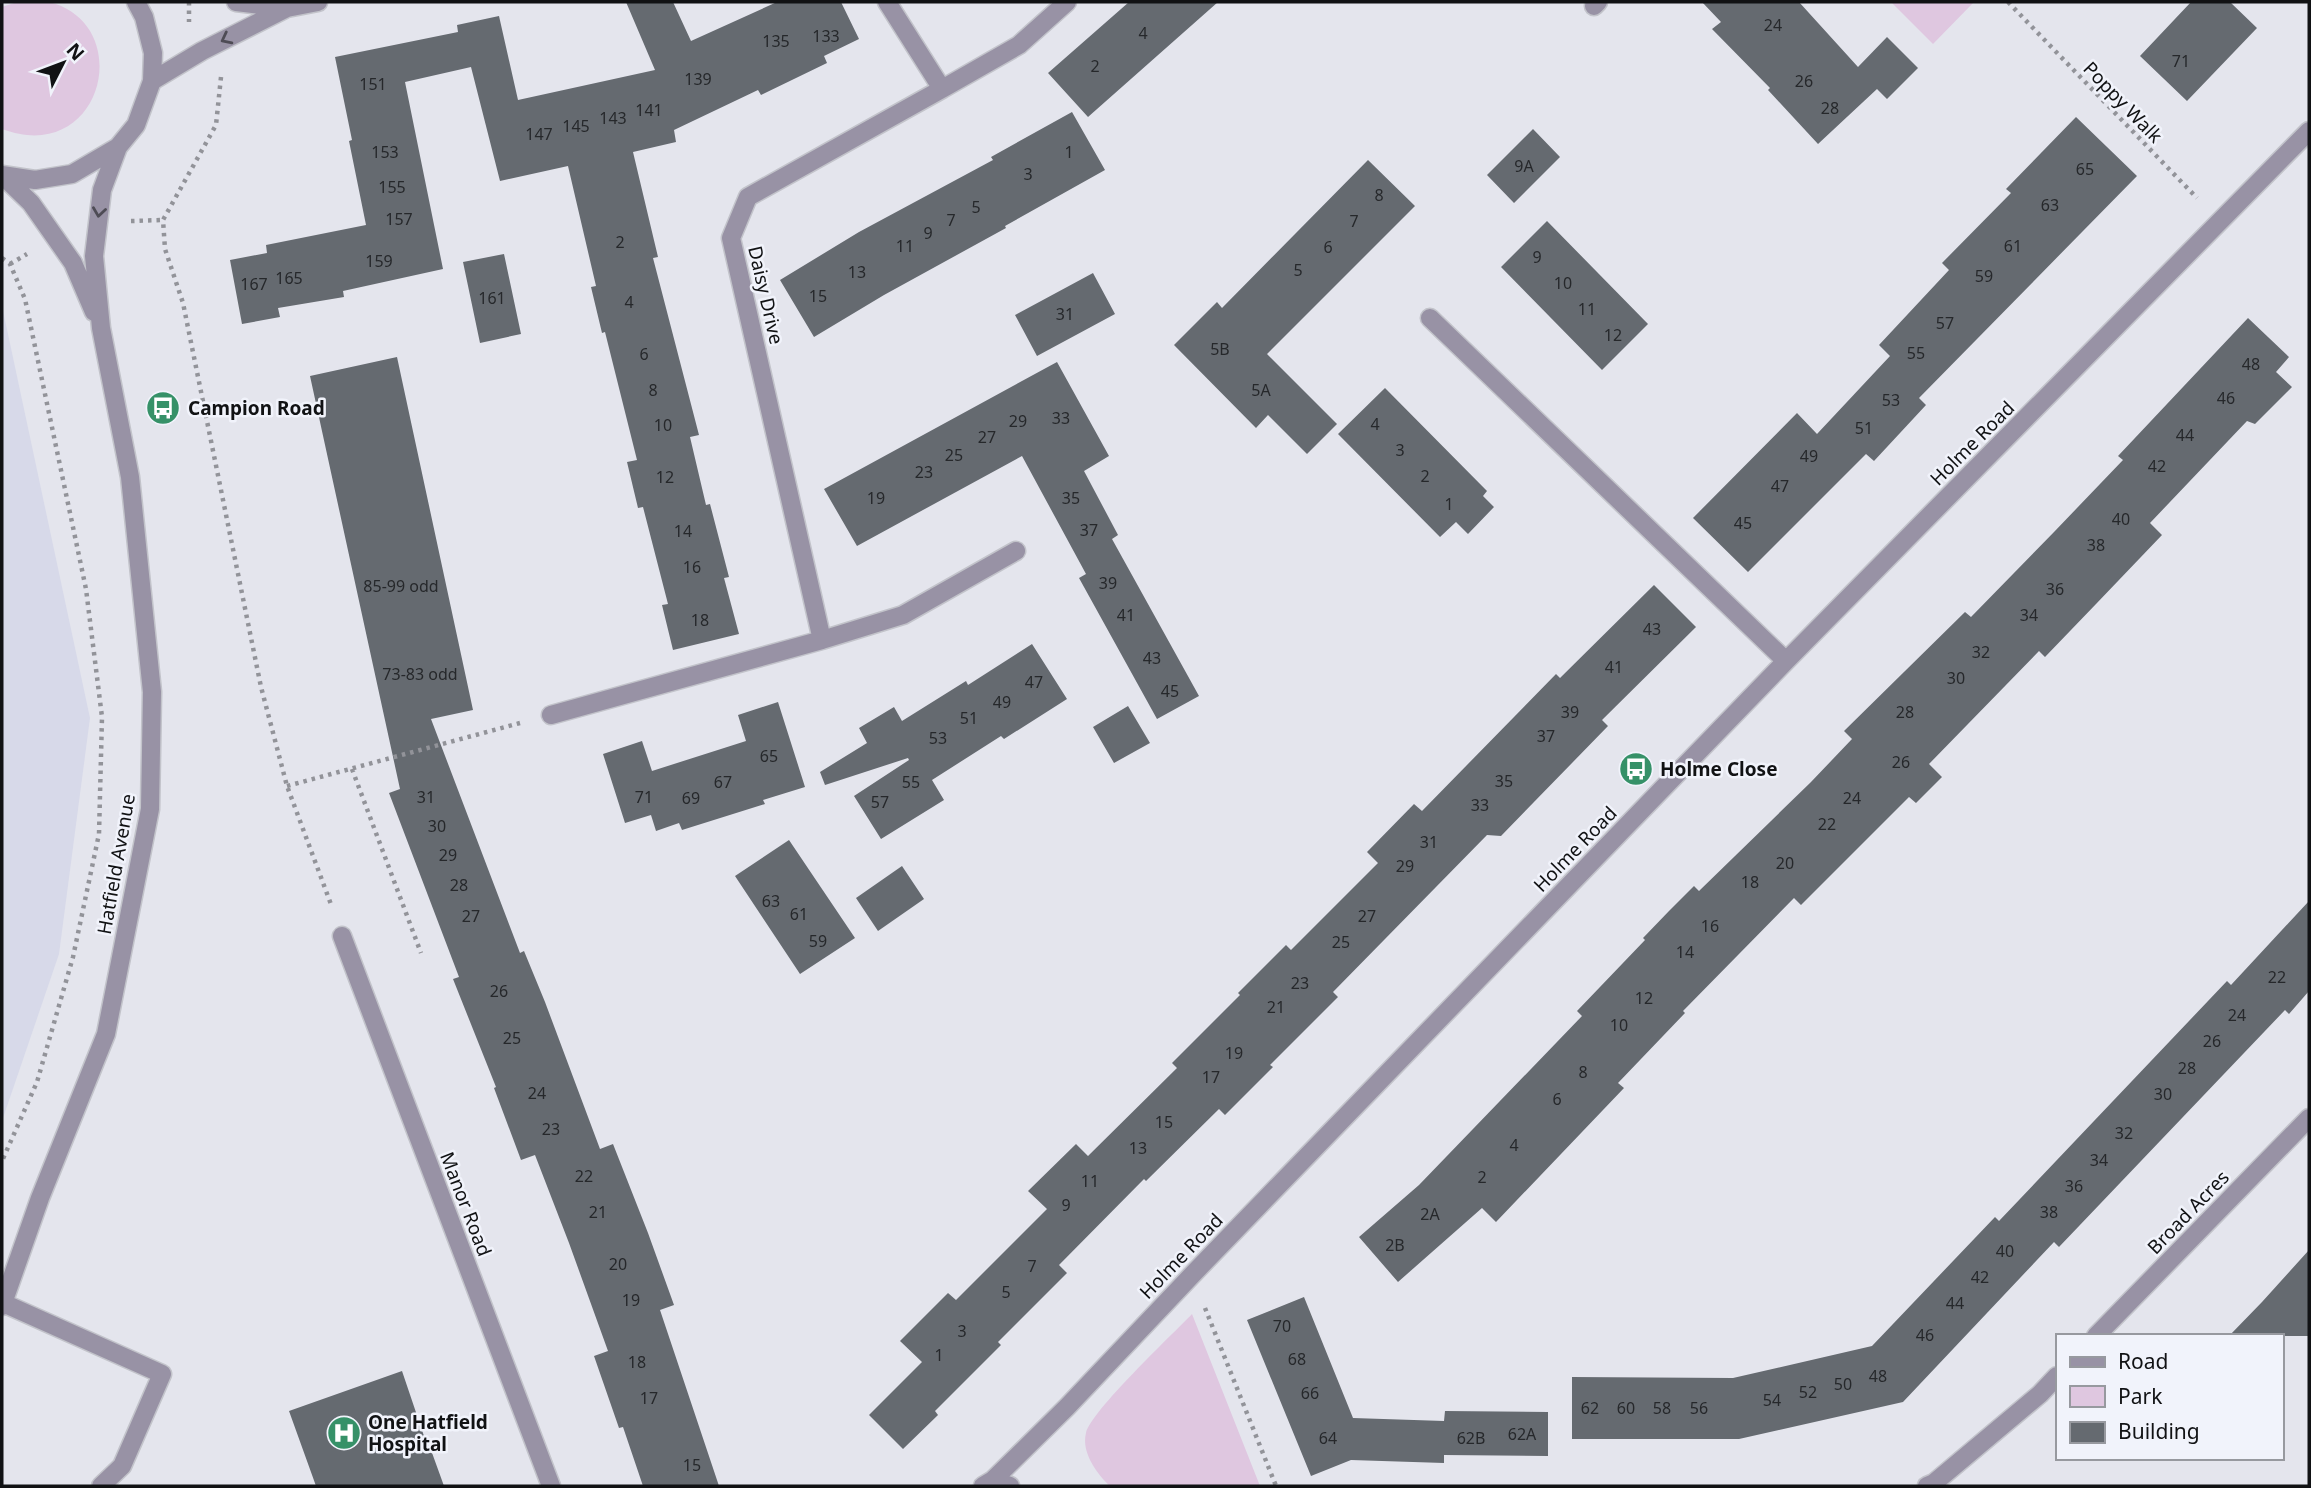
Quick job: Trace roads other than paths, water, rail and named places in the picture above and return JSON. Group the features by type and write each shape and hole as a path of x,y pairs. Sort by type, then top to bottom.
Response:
{"street":[{"path":"2,175 35,180 72,174 118,147 136,125 152,81 153,53 144,17 135,2"},
{"path":"236,2 287,8"},
{"path":"152,81 202,51 287,8 318,2"},
{"path":"887,2 942,89"},
{"name":"Daisy Drive","path":"822,640 732,238 748,197 1019,45 1067,2"},
{"name":"Holme Road","path":"995,1484 1192,1275 1786,662 2309,131"},
{"name":"Hatfield Avenue","path":"2,1304 40,1198 106,1034 150,809 152,692 148,651 130,477 101,328 94,256 102,190 118,147"},
{"name":"Hatfield Avenue","path":"2,175 31,202 73,263 101,328"},
{"path":"1430,318 1786,662"},
{"path":"551,715 903,615 1016,551"},
{"name":"Manor Road","path":"342,936 551,1486"},
{"name":"Broad Acres","path":"2098,1334 2309,1118"},
{"path":"2,1304 162,1374 122,1466 101,1486"},
{"path":"1927,1486 2040,1394 2056,1377"}],"place":[{"name":"Campion Road","path":"163,408"},
{"name":"Holme Close","path":"1636,769"},
{"name":"One Hatfield Hospital","path":"344,1433"}]}
